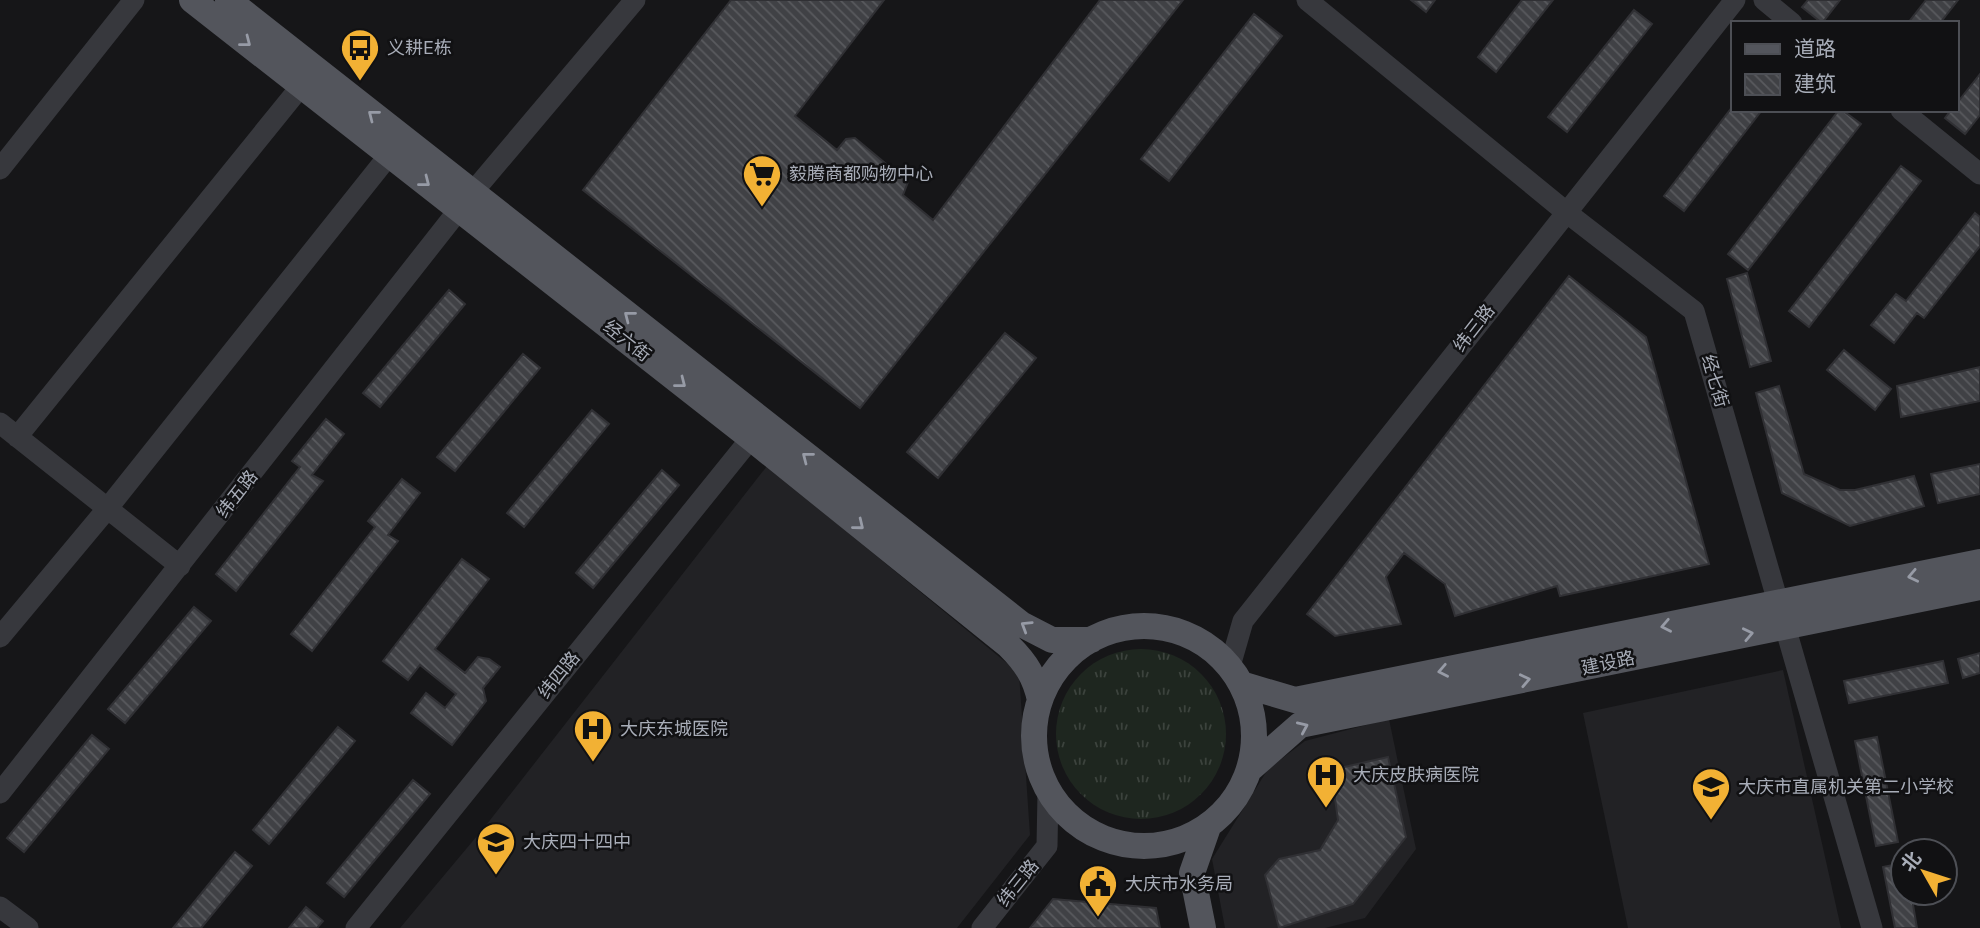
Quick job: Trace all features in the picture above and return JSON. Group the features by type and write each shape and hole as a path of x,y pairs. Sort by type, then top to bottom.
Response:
{"main road":[{"name":"经六街","path":"192,0 390,154 466,201"},
{"name":"经六街","path":"228,0 466,201 757,430 1021,624 1052,639 1091,640"},
{"name":"经六街","path":"757,430 1009,646 1031,673 1040,700"},
{"name":"建设路","path":"1250,769 1300,726 1784,615 1980,562"},
{"name":"建设路","path":"1236,675 1295,700 1784,615 1980,587"},
{"path":"1133,626 1170,628 1203,642 1236,675 1248,697 1255,733 1250,769 1234,802 1208,827 1175,843 1139,848 1103,840 1071,821 1048,793 1035,758 1034,721 1040,700 1045,686 1067,656 1097,635 1133,626"},
{"path":"1203,928 1192,873 1208,827"}],"street":[{"path":"0,169 134,0"},
{"name":"经七街","path":"1307,0 1566,212 1694,311 1784,615 1872,928"},
{"name":"纬三路","path":"1236,675 1243,621 1735,0"},
{"path":"1763,0 1789,21"},
{"name":"纬五路","path":"0,793 466,201 631,1"},
{"path":"17,437 302,85"},
{"path":"1902,112 1980,174"},
{"path":"0,637 107,509 390,154"},
{"path":"0,423 180,566"},
{"name":"纬四路","path":"356,928 757,430"},
{"name":"纬三路","path":"982,928 1047,846 1048,793"},
{"path":"0,906 28,928"}],"shaded area":[{"path":"767,466 1019,673 1030,835 957,928 400,928 487,824"},
{"name":"大庆市直属机关第二小学校","path":"1783,670 1841,928 1628,928 1583,713"},
{"name":"大庆皮肤病医院","path":"1389,719 1416,849 1365,918 1325,928 1225,928 1212,859 1268,769 1305,741"}],"green space":[{"path":"1141,649 1173,656 1201,674 1219,702 1226,734 1219,766 1201,794 1173,812 1141,819 1109,812 1081,794 1063,766 1056,734 1063,702 1081,674 1109,656"}],"building":[{"name":"毅腾商都购物中心","path":"731,0 884,0 795,116 837,150 846,139 855,138 908,182 903,195 933,220 1100,0 1183,0 860,408 583,190"},
{"path":"1411,0 1435,0 1426,12"},
{"path":"1522,0 1553,0 1496,72 1478,57"},
{"path":"1808,0 1840,0 1824,21 1820,21 1802,7"},
{"path":"1926,0 1958,0 1942,21 1910,21"},
{"path":"1634,10 1652,24 1567,132 1548,117"},
{"path":"1254,14 1282,36 1169,181 1141,159"},
{"path":"1980,74 1980,115 1965,134 1945,118 1950,112 1959,112 1959,100"},
{"path":"1731,109 1731,112 1760,112 1684,211 1664,196"},
{"path":"1837,112 1845,112 1861,124 1748,270 1728,254"},
{"path":"1901,166 1921,181 1809,327 1789,311"},
{"path":"1975,213 1980,217 1980,246 1924,318 1917,313 1894,343 1871,325 1896,294 1906,301"},
{"path":"1747,273 1771,361 1750,367 1727,279"},
{"path":"1569,276 1646,337 1709,564 1560,596 1557,586 1455,616 1445,584 1404,553 1386,577 1401,624 1335,636 1307,614"},
{"path":"449,290 465,304 380,407 363,393"},
{"path":"1005,333 1036,358 938,478 907,452"},
{"path":"1844,350 1891,389 1875,410 1827,370"},
{"path":"523,354 540,368 455,471 437,457"},
{"path":"1980,367 1980,401 1901,417 1897,386"},
{"path":"1779,386 1804,474 1840,490 1855,490 1914,476 1924,506 1850,526 1782,493 1756,393"},
{"path":"592,410 609,424 524,527 507,513"},
{"path":"326,419 344,434 312,475 323,481 236,591 216,574 300,467 292,461"},
{"path":"1980,464 1980,494 1938,503 1931,474"},
{"path":"662,470 679,485 593,588 576,573"},
{"path":"402,479 420,493 388,535 398,541 312,651 291,634 375,527 368,521"},
{"path":"462,559 489,579 435,649 465,673 478,657 489,659 500,667 483,688 486,701 452,745 411,713 426,693 445,708 456,694 420,665 408,680 383,661"},
{"path":"194,607 211,621 125,723 108,709"},
{"path":"1980,653 1980,673 1963,678 1958,659"},
{"path":"1943,661 1948,683 1849,703 1844,681"},
{"path":"338,727 355,741 269,844 253,830"},
{"path":"92,735 109,749 24,852 7,838"},
{"path":"1877,737 1897,837 1889,837 1889,844 1876,846 1855,741"},
{"path":"1388,757 1406,837 1353,904 1279,928 1265,875 1279,859 1320,850 1338,820 1331,770"},
{"path":"413,780 430,794 344,897 327,883"},
{"path":"235,852 252,866 201,928 173,928"},
{"path":"1889,866 1889,898 1883,867"},
{"name":"大庆市水务局","path":"1053,899 1156,908 1160,928 1030,928"},
{"path":"306,907 323,921 317,928 289,928"},
{"path":"1891,907 1913,907 1917,928 1895,928"}],"place":[{"name":"义耕E栋","path":"360,82"},
{"name":"毅腾商都购物中心","path":"762,208"},
{"name":"大庆东城医院","path":"593,763"},
{"name":"大庆皮肤病医院","path":"1326,809"},
{"name":"大庆市直属机关第二小学校","path":"1711,821"},
{"name":"大庆四十四中","path":"496,876"},
{"name":"大庆市水务局","path":"1098,918"}]}
